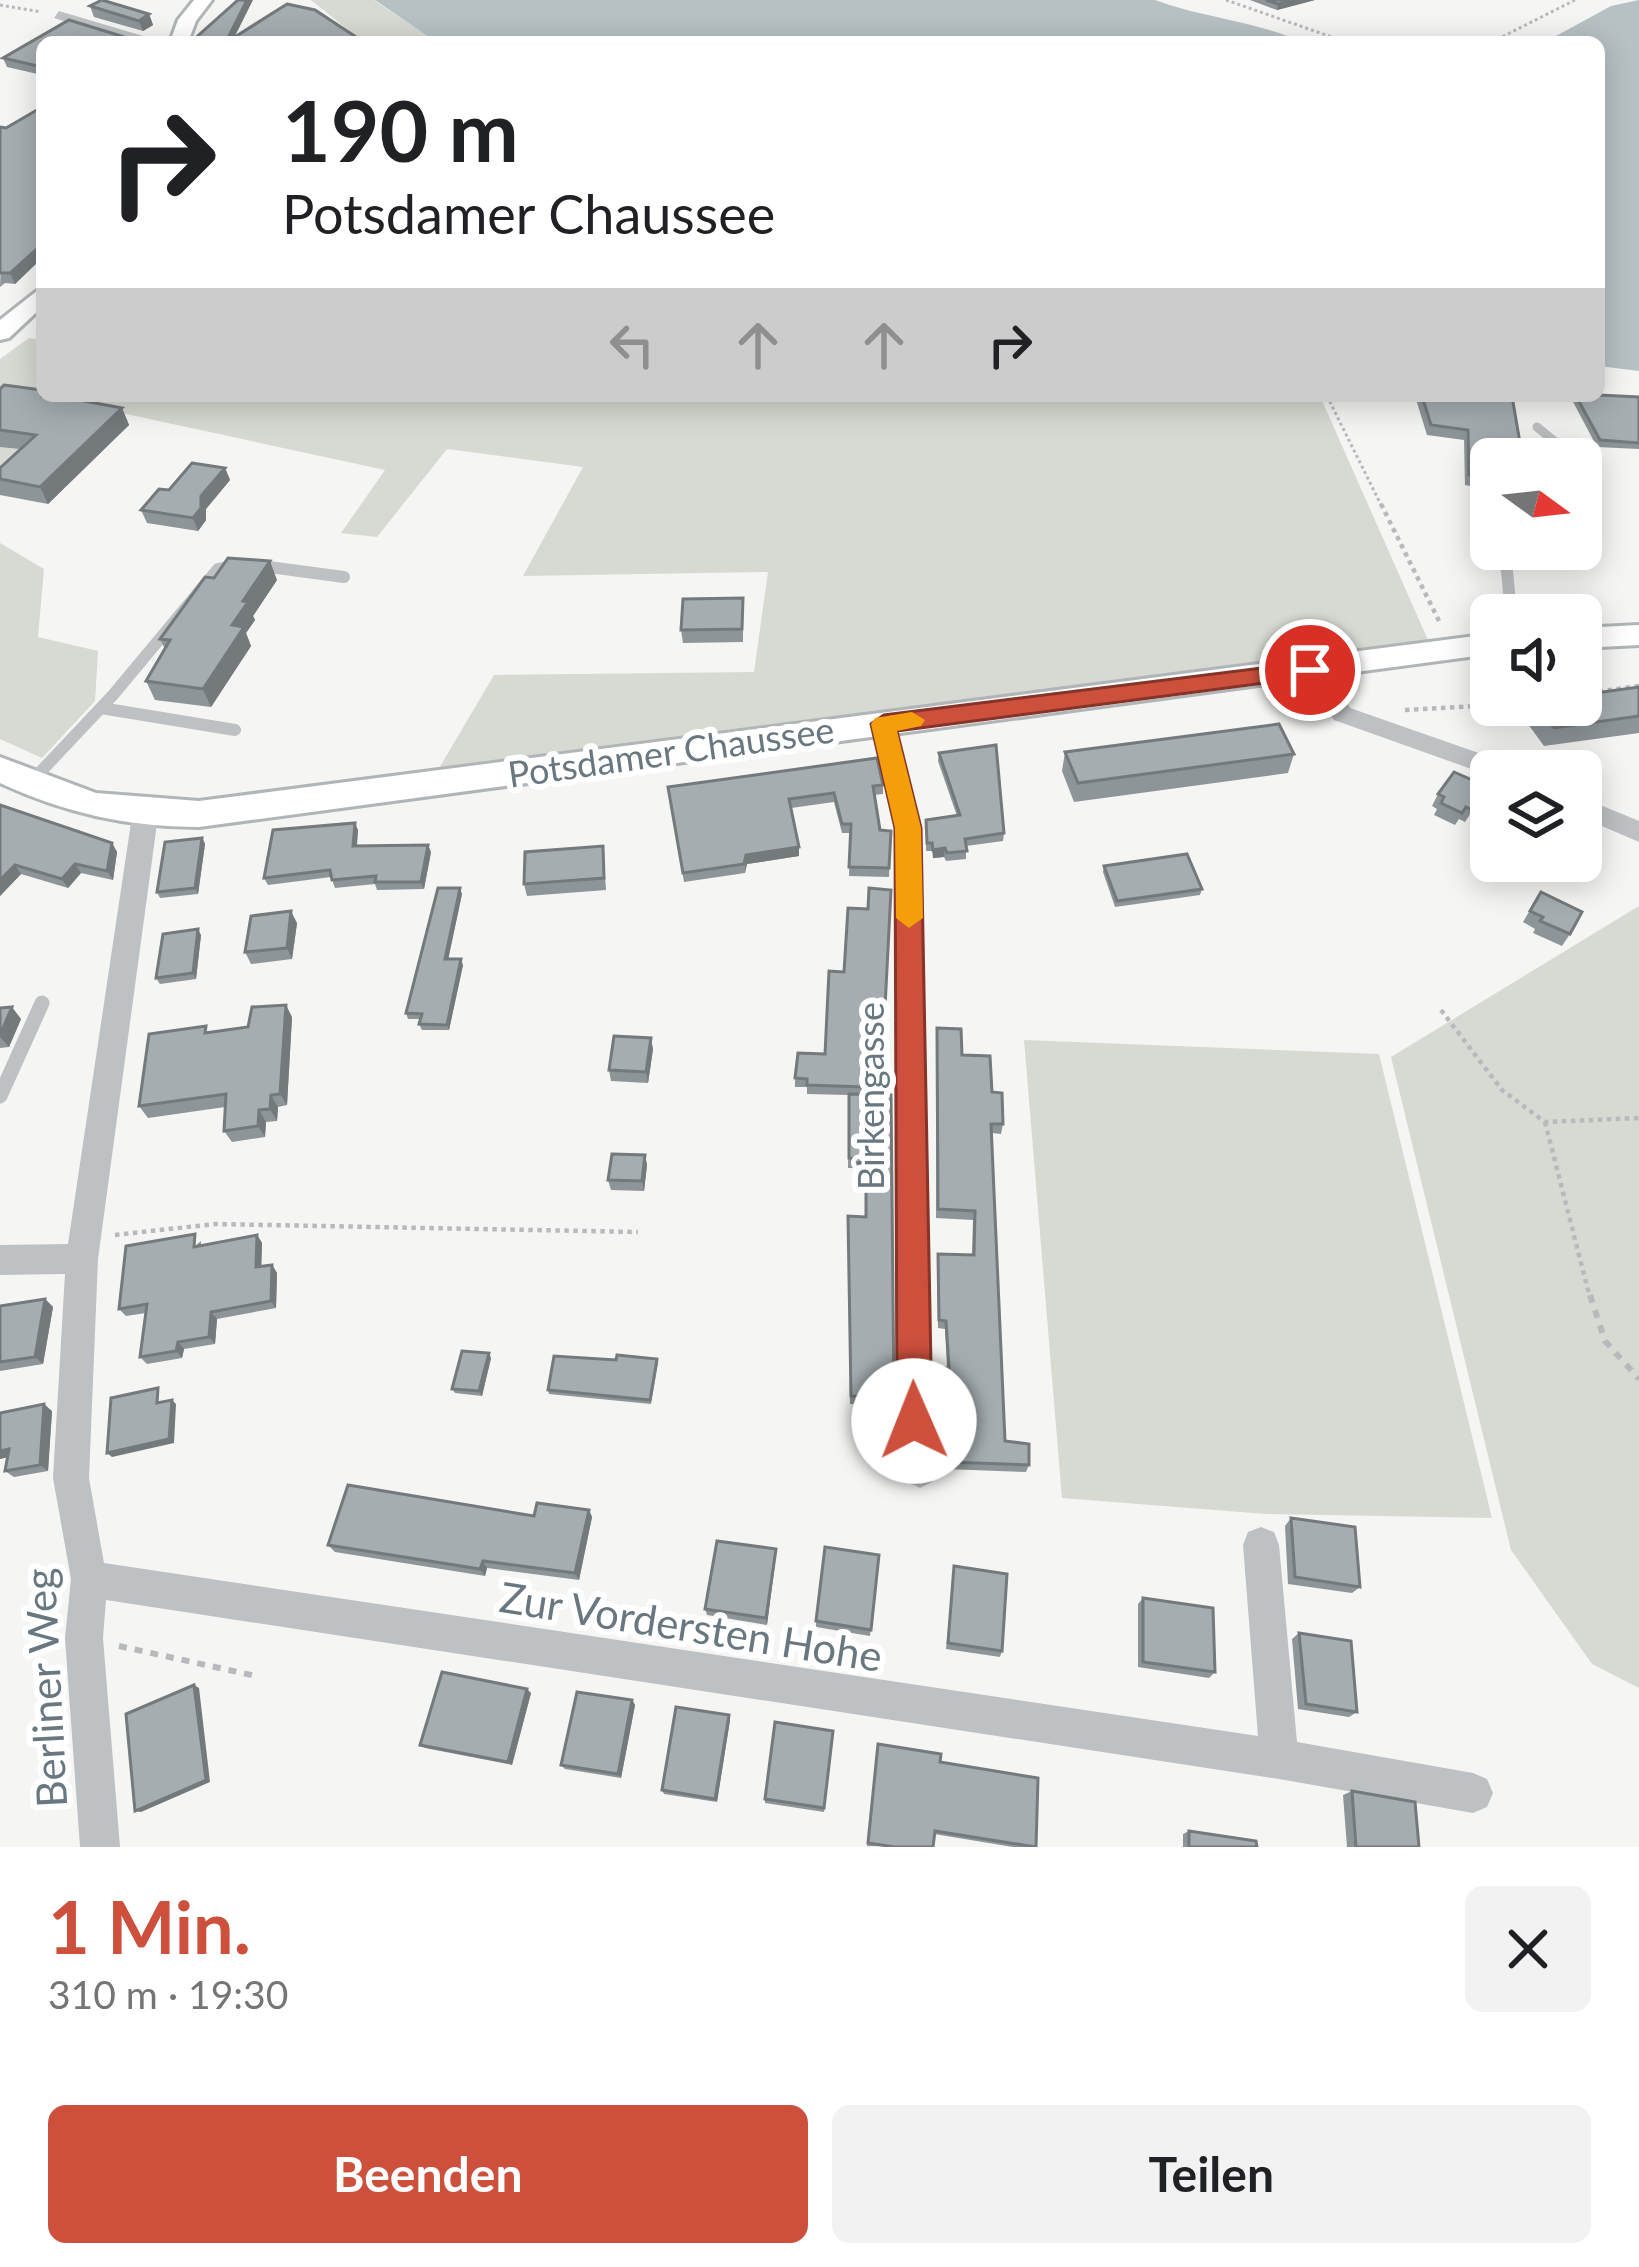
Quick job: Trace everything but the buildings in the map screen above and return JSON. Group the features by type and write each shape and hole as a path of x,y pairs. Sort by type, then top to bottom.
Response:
{"main road":[{"path":"182,36 200,4"},
{"path":"0,333 36,300"},
{"path":"1602,637 1639,635"},
{"name":"Potsdamer Chaussee","path":"15,776 101,810 146,816 221,811 1470,646"}],"street":[{"path":"58,15 128,36"},
{"path":"1310,670 1342,714 1470,759"},
{"name":"Birkengasse","path":"884,724 908,828 914,1421 920,1470"},
{"path":"1602,815 1639,832"},
{"name":"Berliner Weg","path":"100,1847 84,1638 89,1579 71,1478 83,1249 146,816"},
{"path":"0,1259 83,1249"},
{"path":"1262,1545 1279,1759"},
{"name":"Zur Vordersten Hohe","path":"89,1579 1279,1759 1472,1793"}],"lane":[{"path":"1537,427 1553,438"},
{"path":"15,776 101,708 218,569 247,564 344,577"},
{"path":"101,708 235,730"},
{"path":"0,1096 42,1003"}],"path":[{"path":"1226,0 1329,36"},
{"path":"1503,36 1575,0"},
{"path":"0,5 58,15"},
{"path":"1330,402 1451,647"},
{"path":"1602,691 1639,686"},
{"path":"1394,710 1470,706"},
{"path":"1441,1010 1502,1090 1545,1122 1600,1332 1639,1379"},
{"path":"1545,1122 1639,1118"},
{"path":"83,1249 215,1224 638,1232"},
{"path":"84,1638 256,1676"}],"shaded area":[{"path":"311,0 374,0 427,36 356,36"},
{"path":"375,0 1155,0 1285,36 427,36"},
{"path":"1639,0 1639,371 1605,367 1605,36 1556,36 1611,6"},
{"path":"29,338 36,339 36,402 1323,402 1432,649 805,734 438,770 494,675 754,672 768,572 523,576 583,467 447,449 377,537 341,533 385,470 89,406 0,471 0,359"},
{"path":"0,543 44,569 38,637 98,651 95,701 42,758 0,739"},
{"path":"1639,906 1639,1688 1592,1664 1511,1550 1391,1057"},
{"path":"1024,1040 1379,1054 1492,1518 1266,1514 1062,1498"}],"slow traffic":[{"path":"909,918 908,828 884,724 912,720"}],"route":[{"path":"914,1421 908,828 884,724 1310,670"}]}
